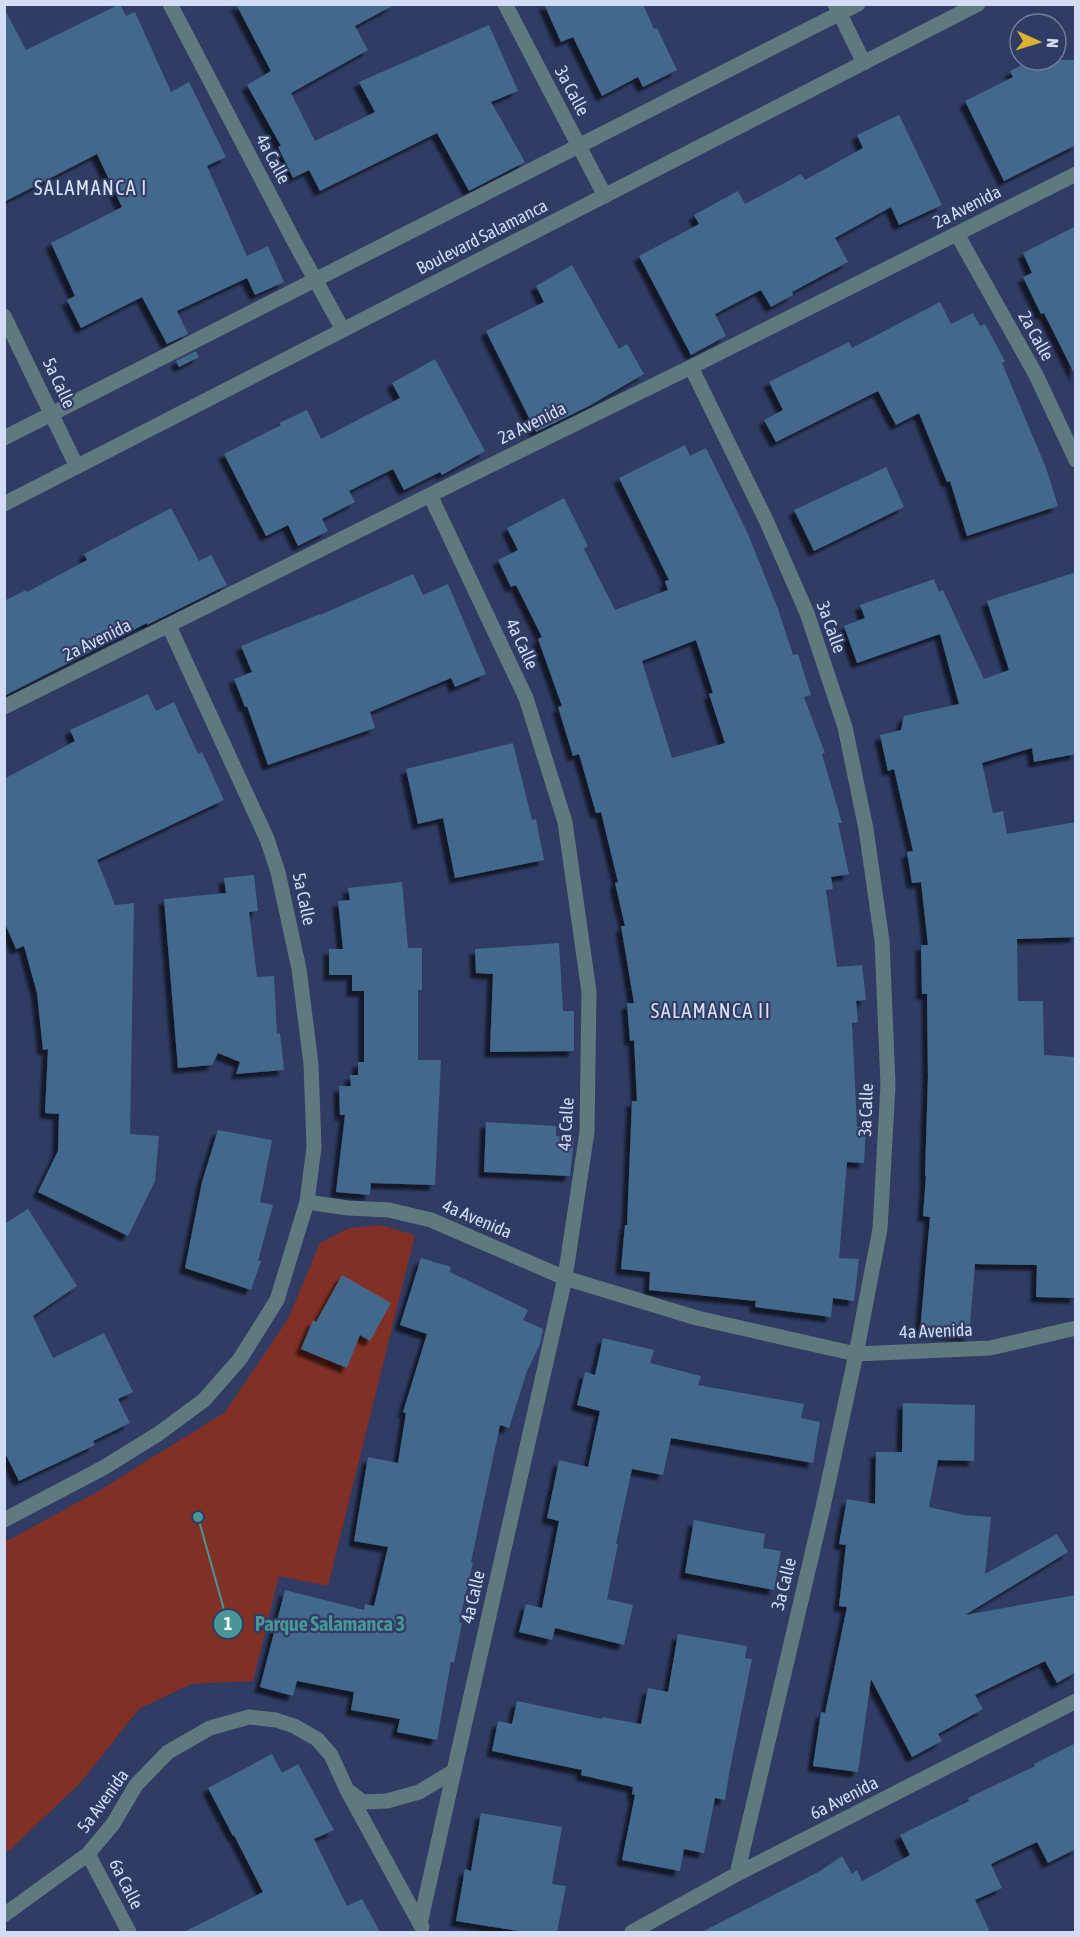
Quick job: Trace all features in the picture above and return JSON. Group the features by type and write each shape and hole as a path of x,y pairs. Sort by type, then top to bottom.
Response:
{"street":[{"name":"4a Calle","path":"170,4 343,330"},
{"name":"3a Calle","path":"505,4 605,196"},
{"name":"Boulevard Salamanca","path":"4,438 579,146 837,9 858,4"},
{"name":"Boulevard Salamanca","path":"4,504 978,4"},
{"path":"837,9 864,63"},
{"name":"2a Avenida","path":"4,708 1076,174"},
{"name":"2a Calle","path":"957,234 1036,375 1076,460"},
{"name":"5a Calle","path":"4,316 77,467"},
{"name":"3a Calle","path":"691,367 766,520 807,613 845,727 866,830 882,941 888,1085 880,1229 823,1507 737,1874"},
{"name":"4a Calle","path":"422,1928 454,1771 565,1278 587,1132 589,992 565,822 526,698 430,495"},
{"name":"5a Calle","path":"169,626 267,839 278,872 299,969 311,1064 314,1147 306,1202"},
{"path":"4,1520 103,1468 158,1434 204,1400 240,1359 277,1300 306,1202"},
{"name":"4a Avenida","path":"306,1202 348,1208 389,1210 431,1220 565,1278 697,1318 856,1354 990,1348 1076,1328"},
{"name":"6a Avenida","path":"632,1932 737,1874 1076,1701"},
{"name":"5a Avenida","path":"4,1915 88,1854 113,1824 136,1785 168,1752 210,1728 249,1717 276,1720 294,1726 317,1739 331,1755 346,1790 422,1928"},
{"path":"346,1790 363,1802 387,1802 419,1792 454,1771"},
{"name":"6a Calle","path":"88,1854 129,1932"}],"shaded area":[{"path":"380,1225 415,1235 328,1586 279,1576 253,1681 191,1684 139,1709 81,1782 5,1853 5,1542 97,1492 225,1412 288,1319 320,1243 349,1228"}],"building":[{"path":"120,4 126,16 135,12 171,92 189,82 226,157 207,166 247,256 268,246 284,282 255,295 247,278 177,311 188,334 167,344 142,297 81,328 67,300 75,296 51,243 122,207 97,154 4,202 4,8 26,50"},
{"path":"236,4 396,4 355,26 368,50 291,93 315,141 375,112 359,82 489,25 518,91 491,102 525,162 469,191 437,133 320,191 309,170 293,178 278,147 281,146 247,85 271,71"},
{"path":"544,4 643,4 677,70 643,87 638,77 602,96 573,37 561,42"},
{"path":"1068,60 1076,60 1076,145 1004,181 965,101 1013,77 1010,72 1068,72"},
{"path":"899,115 942,205 899,225 891,207 835,238 848,262 792,292 793,295 771,307 761,290 715,314 726,336 691,355 639,256 699,224 694,215 738,191 745,204 801,174 805,180 863,148 857,135"},
{"path":"1076,226 1076,377 1023,277 1032,273 1023,253"},
{"path":"572,265 619,349 627,344 644,374 589,406 536,432 486,331 544,302 536,286"},
{"path":"940,302 951,324 973,313 980,326 985,324 1005,361 1002,363 1046,468 1058,506 967,536 950,481 947,482 919,413 896,425 878,391 776,442 764,420 783,410 769,382 849,342 852,348"},
{"path":"196,351 199,357 179,367 176,361"},
{"path":"435,359 485,451 442,475 440,472 404,490 393,469 349,491 355,502 322,519 328,531 298,546 288,525 266,536 224,454 307,410 321,439 400,398 392,383"},
{"path":"685,445 690,456 706,448 748,534 778,609 793,655 798,654 811,695 804,697 825,753 822,754 842,823 838,823 849,874 831,877 833,889 826,890 837,967 862,965 866,1000 856,1001 858,1022 852,1023 857,1127 866,1127 864,1163 847,1162 839,1258 859,1259 854,1301 833,1298 831,1317 755,1307 756,1301 649,1290 650,1272 621,1269 625,1225 627,1225 632,1101 637,1101 634,1040 630,1041 627,1003 634,1003 621,926 625,926 615,883 618,882 601,812 596,813 579,754 573,756 558,707 562,706 538,639 542,637 516,585 511,587 498,560 518,550 507,528 564,498 588,546 584,549 615,610 668,590 665,581 669,580 619,478","holes":["696,640 713,693 709,694 725,743 672,758 642,661"]},
{"path":"886,467 904,507 814,551 794,510"},
{"path":"171,508 199,561 211,555 227,585 4,696 4,601 26,590 27,592 87,560 84,554"},
{"path":"1076,572 1076,754 1034,762 1032,748 982,763 993,813 1003,811 1007,834 1076,822 1076,937 1017,939 1018,1001 1043,1001 1044,1055 1076,1057 1076,1298 1036,1297 1037,1265 975,1264 969,1336 920,1332 930,1217 923,1216 928,1077 927,994 922,994 921,945 928,945 921,882 912,883 907,852 913,851 894,769 888,771 880,735 901,730 904,716 959,704 940,634 857,663 844,626 865,618 860,605 934,579 939,592 943,590 984,679 1009,670 987,601"},
{"path":"413,574 423,595 448,584 486,674 455,687 451,678 370,712 375,728 268,765 247,706 245,707 234,679 252,672 241,646 320,615"},
{"path":"148,694 156,711 174,702 198,754 202,752 224,800 97,860 115,905 134,903 130,1134 159,1136 155,1181 128,1236 38,1192 58,1151 59,1114 45,1113 48,1049 43,1050 37,993 24,946 16,949 4,921 4,779 75,741 70,730"},
{"path":"513,743 532,820 536,819 544,860 455,878 443,818 418,824 406,769"},
{"path":"254,875 258,911 249,912 257,977 274,976 277,1034 280,1033 284,1070 236,1074 240,1062 218,1053 212,1065 178,1068 164,899 226,893 224,878"},
{"path":"402,882 408,948 422,948 422,990 418,990 418,1060 441,1060 435,1185 371,1183 370,1195 336,1192 345,1115 340,1115 339,1086 351,1086 350,1075 358,1075 358,1062 364,1062 364,991 352,991 352,975 329,975 329,949 343,949 338,901 350,900 348,888"},
{"path":"559,943 563,1011 574,1011 574,1051 490,1052 493,974 476,973 475,949"},
{"path":"486,1122 556,1126 556,1136 574,1137 570,1176 484,1172"},
{"path":"218,1130 272,1140 260,1202 273,1205 258,1261 261,1261 251,1290 185,1268 202,1182"},
{"path":"28,1209 77,1286 33,1316 53,1358 104,1333 133,1392 118,1399 130,1423 93,1441 95,1445 19,1481 4,1451 4,1224"},
{"path":"421,1258 451,1267 450,1272 528,1310 523,1320 543,1329 540,1344 527,1371 509,1428 500,1425 437,1740 397,1732 400,1719 351,1710 354,1692 297,1681 293,1696 260,1687 285,1590 364,1610 365,1604 374,1606 388,1547 354,1541 368,1457 398,1463 406,1413 403,1412 427,1334 400,1325"},
{"path":"342,1275 391,1303 370,1341 360,1335 347,1368 301,1349 313,1320 316,1322"},
{"path":"603,1338 654,1350 650,1363 701,1376 698,1385 804,1404 801,1418 820,1422 813,1463 671,1438 663,1475 632,1469 607,1599 633,1605 624,1645 555,1628 552,1640 519,1632 526,1604 542,1608 559,1521 547,1518 559,1460 588,1467 600,1411 577,1405 585,1372 595,1375"},
{"path":"903,1403 975,1405 974,1461 938,1460 929,1507 964,1515 991,1517 985,1574 1057,1534 1068,1552 965,1615 1076,1595 1076,1672 1057,1683 1045,1661 975,1695 983,1709 938,1734 942,1741 912,1757 871,1679 858,1772 813,1766 821,1712 825,1713 847,1607 839,1606 846,1545 839,1544 847,1499 875,1504 876,1452 902,1452"},
{"path":"694,1520 765,1534 763,1548 781,1551 774,1590 685,1573"},
{"path":"678,1634 747,1646 745,1658 752,1659 725,1800 715,1798 704,1853 684,1849 680,1871 622,1860 635,1795 632,1794 633,1787 581,1775 582,1770 492,1751 498,1721 512,1724 517,1701 602,1719 602,1717 641,1724 648,1688 668,1692"},
{"path":"1076,1743 1076,1849 1048,1863 1037,1842 991,1864 1002,1888 975,1900 990,1932 702,1932 820,1871 842,1856 852,1874 857,1870 862,1881 910,1855 900,1835 969,1801 968,1798 1035,1766 1034,1764"},
{"path":"272,1754 282,1773 298,1764 334,1830 314,1839 347,1906 362,1899 380,1932 184,1932 263,1892 208,1788"},
{"path":"481,1813 562,1827 552,1884 566,1886 557,1932 525,1932 456,1921 465,1869 471,1871"}],"place":[{"name":"Parque Salamanca 3","path":"198,1517"}],"district":[{"name":"SALAMANCA I","path":"91,188"},
{"name":"SALAMANCA II","path":"711,1011"}]}
